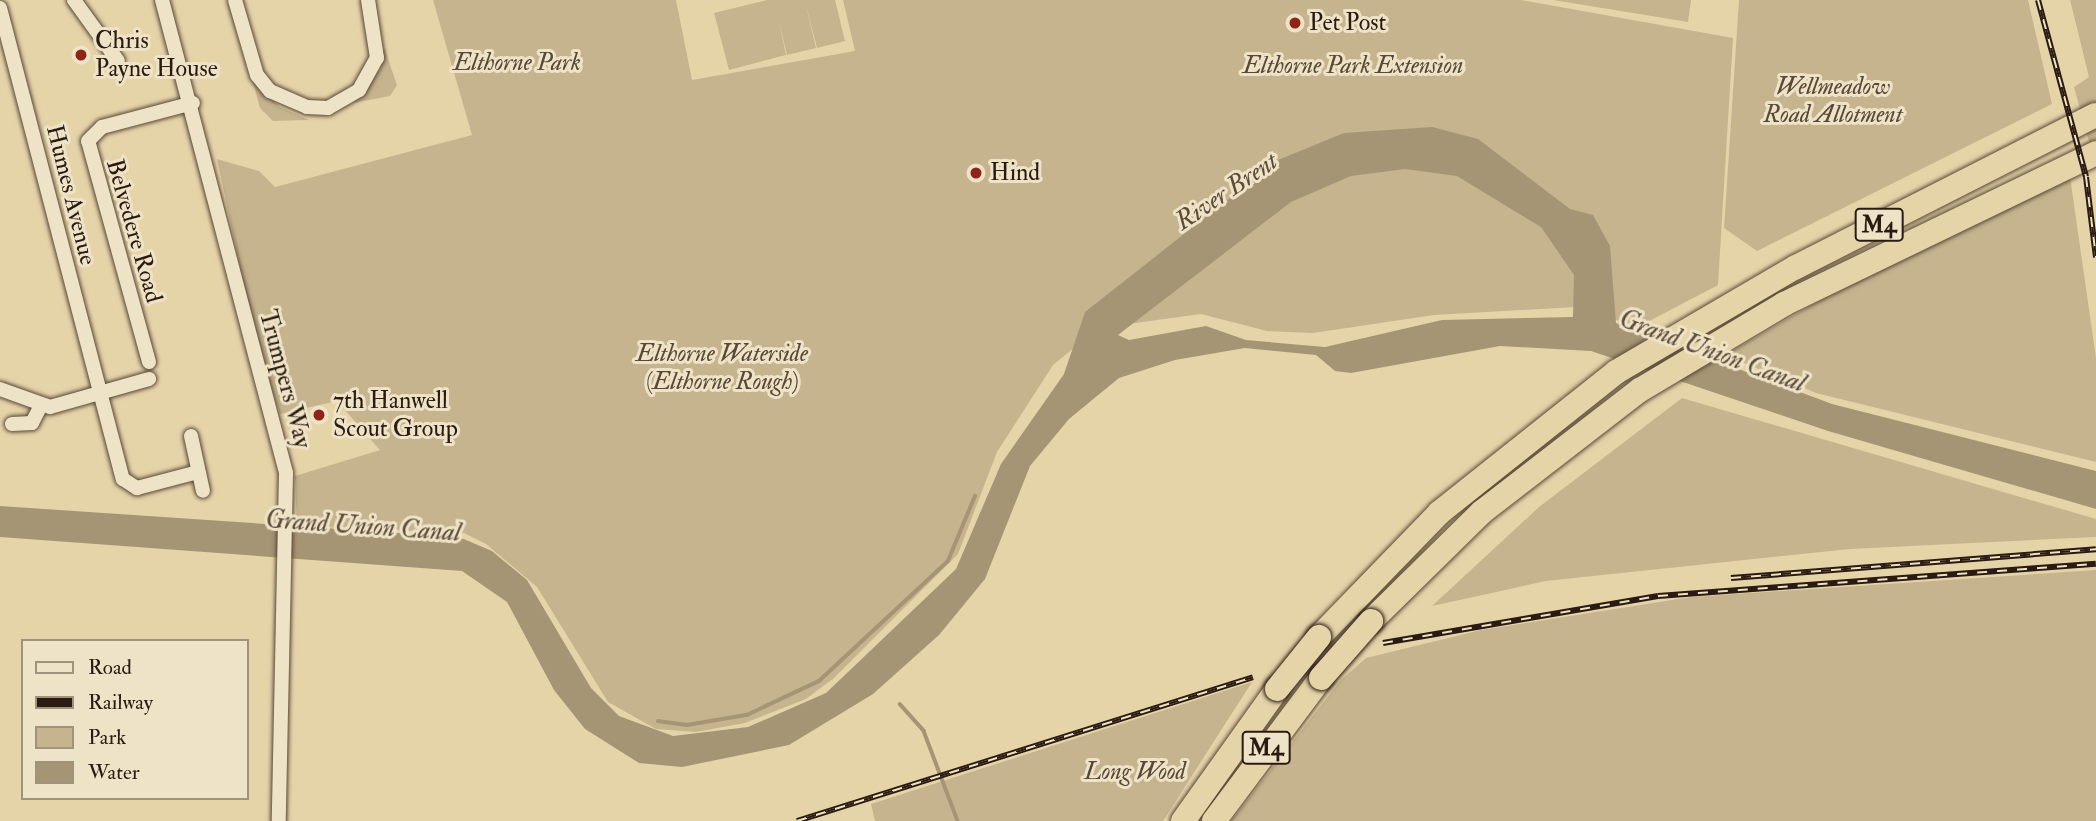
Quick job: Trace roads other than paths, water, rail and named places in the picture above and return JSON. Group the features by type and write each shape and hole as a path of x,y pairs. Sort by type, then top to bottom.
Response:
{"highway":[{"name":"M4","path":"1183,821 1277,688 1320,637 1458,496 1616,372 1702,319 2096,115"},
{"name":"M4","path":"1214,821 1321,678 1371,621 1520,480 1640,390 1731,334 2096,153"}],"street":[{"path":"74,0 118,61"},
{"name":"Trumpers Way","path":"162,0 193,103 280,437 288,523 279,821"},
{"path":"235,0 257,75 270,91 307,107 328,107 359,90 377,58 368,0"},
{"name":"Humes Avenue","path":"0,8 99,394 125,484 137,488 198,472"},
{"name":"Belvedere Road","path":"149,362 88,141 102,127 193,103"},
{"path":"0,389 41,405 99,394 149,379"},
{"path":"32,423 41,405"},
{"path":"12,424 47,423"},
{"path":"191,436 203,491"}],"water":[{"path":"1432,127 1478,139 1570,209 1593,215 1610,246 1616,323 1832,404 2096,471 2096,509 1828,431 1591,351 1500,346 1351,373 1335,371 1316,355 1245,348 1175,360 1119,378 1069,419 1030,466 985,579 939,635 873,694 789,745 682,767 639,763 585,729 554,690 507,602 462,571 0,537 0,506 459,537 492,551 527,580 591,688 619,716 673,736 748,727 826,693 956,569 1001,464 1064,374 1085,312 1278,160 1344,133","holes":["1405,169 1457,176 1541,227 1574,275 1573,317 1442,320 1325,347 1246,340 1206,326 1129,340 1118,335 1291,202 1351,176"]}],"waterway":[{"path":"658,721 687,725 747,715 819,681 948,561 975,496"},
{"path":"900,704 924,731 958,821"}],"railway":[{"path":"2038,0 2086,177 2096,257"},
{"path":"1731,578 2096,549"},
{"path":"1383,643 1658,596 2096,564"},
{"path":"797,821 1253,677"}],"place":[{"name":"Pet Post","path":"1295,23"},
{"name":"Chris Payne House","path":"81,55"},
{"name":"Hind","path":"976,173"},
{"name":"7th Hanwell Scout Group","path":"319,415"}],"park label":[{"name":"Elthorne Park","path":"517,63"},
{"name":"Elthorne Park Extension","path":"1353,66"},
{"name":"Wellmeadow Road Allotment","path":"1833,101"},
{"name":"Elthorne Waterside (Elthorne Rough)","path":"722,368"},
{"name":"Long Wood","path":"1135,772"}],"water label":[{"name":"River Brent","path":"1227,192"},
{"name":"Grand Union Canal","path":"1712,352"},
{"name":"Grand Union Canal","path":"363,527"}]}
